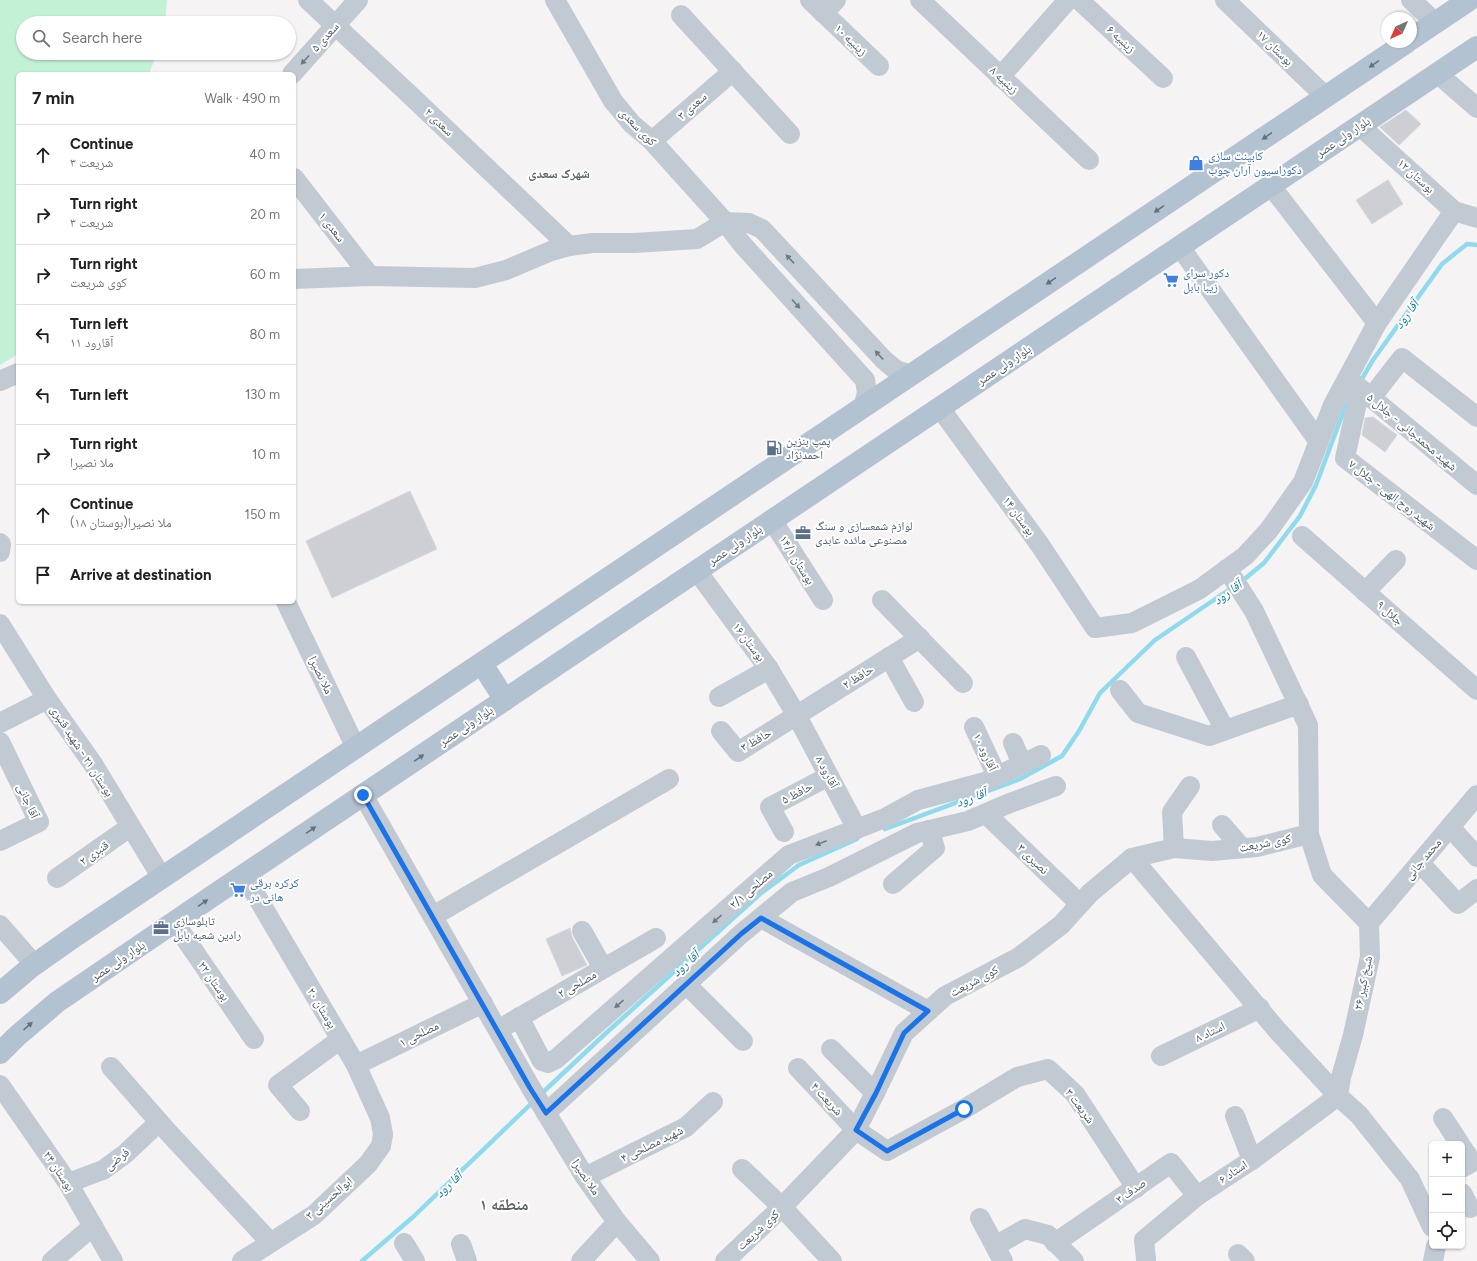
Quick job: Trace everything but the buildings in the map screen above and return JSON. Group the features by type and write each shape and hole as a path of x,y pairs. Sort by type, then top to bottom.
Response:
{"main road":[{"path":"1417,35 1469,0"},
{"name":"بلوار ولی عصر","path":"0,1053 16,1037 57,1002 174,922 1477,47"},
{"path":"0,993 35,965 162,878 1398,48"},
{"path":"482,664 505,700"}],"street":[{"name":"سعدی ۲","path":"308,0 569,246"},
{"name":"سعدی ۵","path":"294,72 358,0"},
{"name":"کوی سعدی","path":"555,0 613,101 632,124 652,141 725,222 742,244 865,380 867,393 863,407"},
{"name":"زینبیه ۸","path":"920,0 1089,160"},
{"path":"1000,77 1068,0"},
{"name":"زینبیه ۶","path":"1080,0 1163,78"},
{"name":"بوستان ۱۷","path":"1225,0 1326,97"},
{"path":"1411,0 1436,23"},
{"name":"زینبیه ۱۰","path":"823,4 878,66"},
{"path":"681,15 790,134"},
{"name":"سعدی ۳","path":"652,141 733,71"},
{"path":"1438,74 1477,108"},
{"name":"بوستان ۱۲","path":"1360,126 1454,211 1477,218"},
{"name":"سعدی ۱","path":"296,181 370,276"},
{"path":"1271,186 1377,323"},
{"path":"1360,388 1377,323 1454,211"},
{"path":"296,278 370,276 475,278 506,270 551,251 569,246 593,243 634,243 697,239 725,222 749,223 762,230 884,360 896,370 911,375"},
{"path":"1180,247 1318,442"},
{"path":"1369,923 1322,875 1309,834 1308,725 1254,611 1227,569 1245,556 1269,530 1303,482 1333,405 1402,358 1477,417"},
{"path":"0,381 16,374"},
{"name":"شهید محمدجانی - جلال ۵","path":"1360,388 1477,485"},
{"name":"شهید روح الهی - جلال ۷","path":"1360,388 1345,458 1477,560"},
{"name":"بوستان ۱۴","path":"940,408 1040,545 1095,628 1132,623 1200,589 1227,569"},
{"name":"بوستان ۱۴/۱","path":"772,520 823,600"},
{"name":"جلال ۹","path":"1302,536 1477,690"},
{"path":"0,542 0,552"},
{"path":"1365,592 1396,560"},
{"name":"بوستان ۱۶","path":"696,571 769,669 797,716"},
{"path":"882,600 963,683"},
{"name":"ملا نصیرا","path":"287,604 356,748"},
{"name":"بوستان ۲۱ - شهید قنبری","path":"0,624 47,699 93,764 162,878"},
{"name":"حافظ ۲","path":"797,716 920,638"},
{"path":"889,657 914,702"},
{"path":"1186,657 1225,730"},
{"path":"719,697 769,669"},
{"path":"1120,690 1138,713 1209,736 1299,704"},
{"path":"0,723 47,699"},
{"name":"حافظ ۳","path":"721,731 738,752 797,716"},
{"name":"آقارود ۸","path":"797,716 857,828"},
{"name":"آقارود ۱۰","path":"974,727 997,776"},
{"name":"آقا جانی","path":"0,742 39,822 0,841"},
{"path":"1013,743 1022,764"},
{"name":"مصلحی ۲/۱","path":"519,1017 542,1061 548,1063 556,1059 789,855 885,818 918,800 985,782 1041,755"},
{"name":"حافظ ۵","path":"784,832 770,807 829,776"},
{"path":"433,916 669,779"},
{"path":"539,1101 686,984 792,892 829,877 917,833 968,822 1056,786"},
{"path":"1174,848 1172,812 1190,786"},
{"name":"ملا نصیرا","path":"363,795 539,1101 585,1177 617,1222 650,1261"},
{"name":"محمد جانی","path":"1369,923 1477,795"},
{"name":"نصیری ۳","path":"986,814 1080,904"},
{"path":"1222,825 1242,848"},
{"name":"قنبری ۲","path":"57,878 130,827"},
{"path":"1450,827 1477,857"},
{"path":"893,884 935,848 929,830"},
{"name":"کوی شریعت","path":"724,1261 782,1207 856,1130 876,1093 904,1033 945,996 1019,957 1061,925 1090,893 1132,858 1174,848 1212,851 1257,847 1309,834"},
{"path":"1132,858 1277,1030 1338,1096 1359,1115 1410,1180 1425,1191 1429,1213"},
{"path":"1420,863 1458,904 1477,889"},
{"name":"بوستان ۲۰","path":"244,875 356,1064 380,1118 383,1134 382,1146"},
{"path":"761,918 928,1011"},
{"name":"بوستان ۲۲","path":"174,922 254,1040"},
{"name":"شیخ کبیر ۲۶","path":"1338,1096 1341,1077 1353,1035 1370,957 1369,923"},
{"path":"0,925 35,965"},
{"path":"582,931 603,968"},
{"name":"مصلحی ۲","path":"498,1030 656,938"},
{"path":"686,984 743,1040"},
{"name":"مصلحی ۱","path":"356,1064 483,1003"},
{"name":"استاد ۸","path":"1161,1056 1260,1008"},
{"path":"300,1111 278,1085 341,1039"},
{"path":"831,1049 876,1093"},
{"path":"111,1067 159,1122 270,1242"},
{"name":"شریعت ۴","path":"798,1068 856,1130"},
{"name":"شریعت ۳","path":"856,1130 887,1151 964,1109 1017,1077 1048,1069 1075,1094 1136,1188"},
{"name":"بوستان ۲۴","path":"0,1085 68,1183 113,1261"},
{"name":"استاد ۶","path":"1146,1259 1144,1240 1197,1196 1252,1160 1338,1096"},
{"name":"شهید مصلحی ۴","path":"585,1177 686,1127 713,1102"},
{"path":"1235,1116 1252,1160"},
{"path":"1443,1118 1458,1141"},
{"name":"فرضی","path":"68,1183 103,1170 125,1154 159,1122"},
{"name":"ابوالحسینی ۳","path":"242,1261 314,1214 368,1164 382,1146"},
{"path":"1465,1152 1472,1162 1465,1166"},
{"name":"صدف ۳","path":"1055,1243 1171,1163 1197,1196"},
{"path":"742,1169 782,1207 832,1261"},
{"path":"980,1218 999,1254 1025,1229 1048,1235 1074,1261"},
{"path":"581,1261 617,1222"},
{"path":"52,1261 93,1226"},
{"path":"404,1243 415,1261"},
{"path":"1433,1261 1435,1249"}],"green space":[{"path":"0,0 167,0 166,16 16,16 16,60 154,60 150,72 16,72 16,355 0,365"}],"waterway":[{"name":"آقا رود","path":"1360,382 1373,360 1442,264 1467,244 1477,245"},
{"name":"آقا رود","path":"1241,582 1264,563 1300,516 1316,485 1344,410 1349,401"},
{"name":"آقا رود","path":"885,829 1020,779 1062,756 1079,731 1100,693 1155,640 1233,587"},
{"name":"آقا رود","path":"541,1094 760,894 799,865 857,839"},
{"name":"آقا رود","path":"362,1261 413,1217 533,1102"}],"place":[{"name":"کابینت سازی دکوراسیون آران چوب","path":"1196,163"},
{"name":"دکور سرای زیبا بابل","path":"1171,280"},
{"name":"پمپ بنزین احمدنژاد","path":"774,448"},
{"name":"لوازم شمعسازی و سنگ مصنوعی مائده عابدی","path":"803,533"},
{"name":"کرکره برقی هانی در","path":"238,890"},
{"name":"تابلوسازی رادین شعبه بابل","path":"161,928"}],"district":[{"name":"شهرک سعدی","path":"559,173"},
{"name":"منطقه ۱","path":"504,1204"}],"route":[{"path":"363,795 530,1088 546,1113 741,934 761,918 928,1011 904,1033 876,1093 856,1130 887,1151 964,1109"}]}
